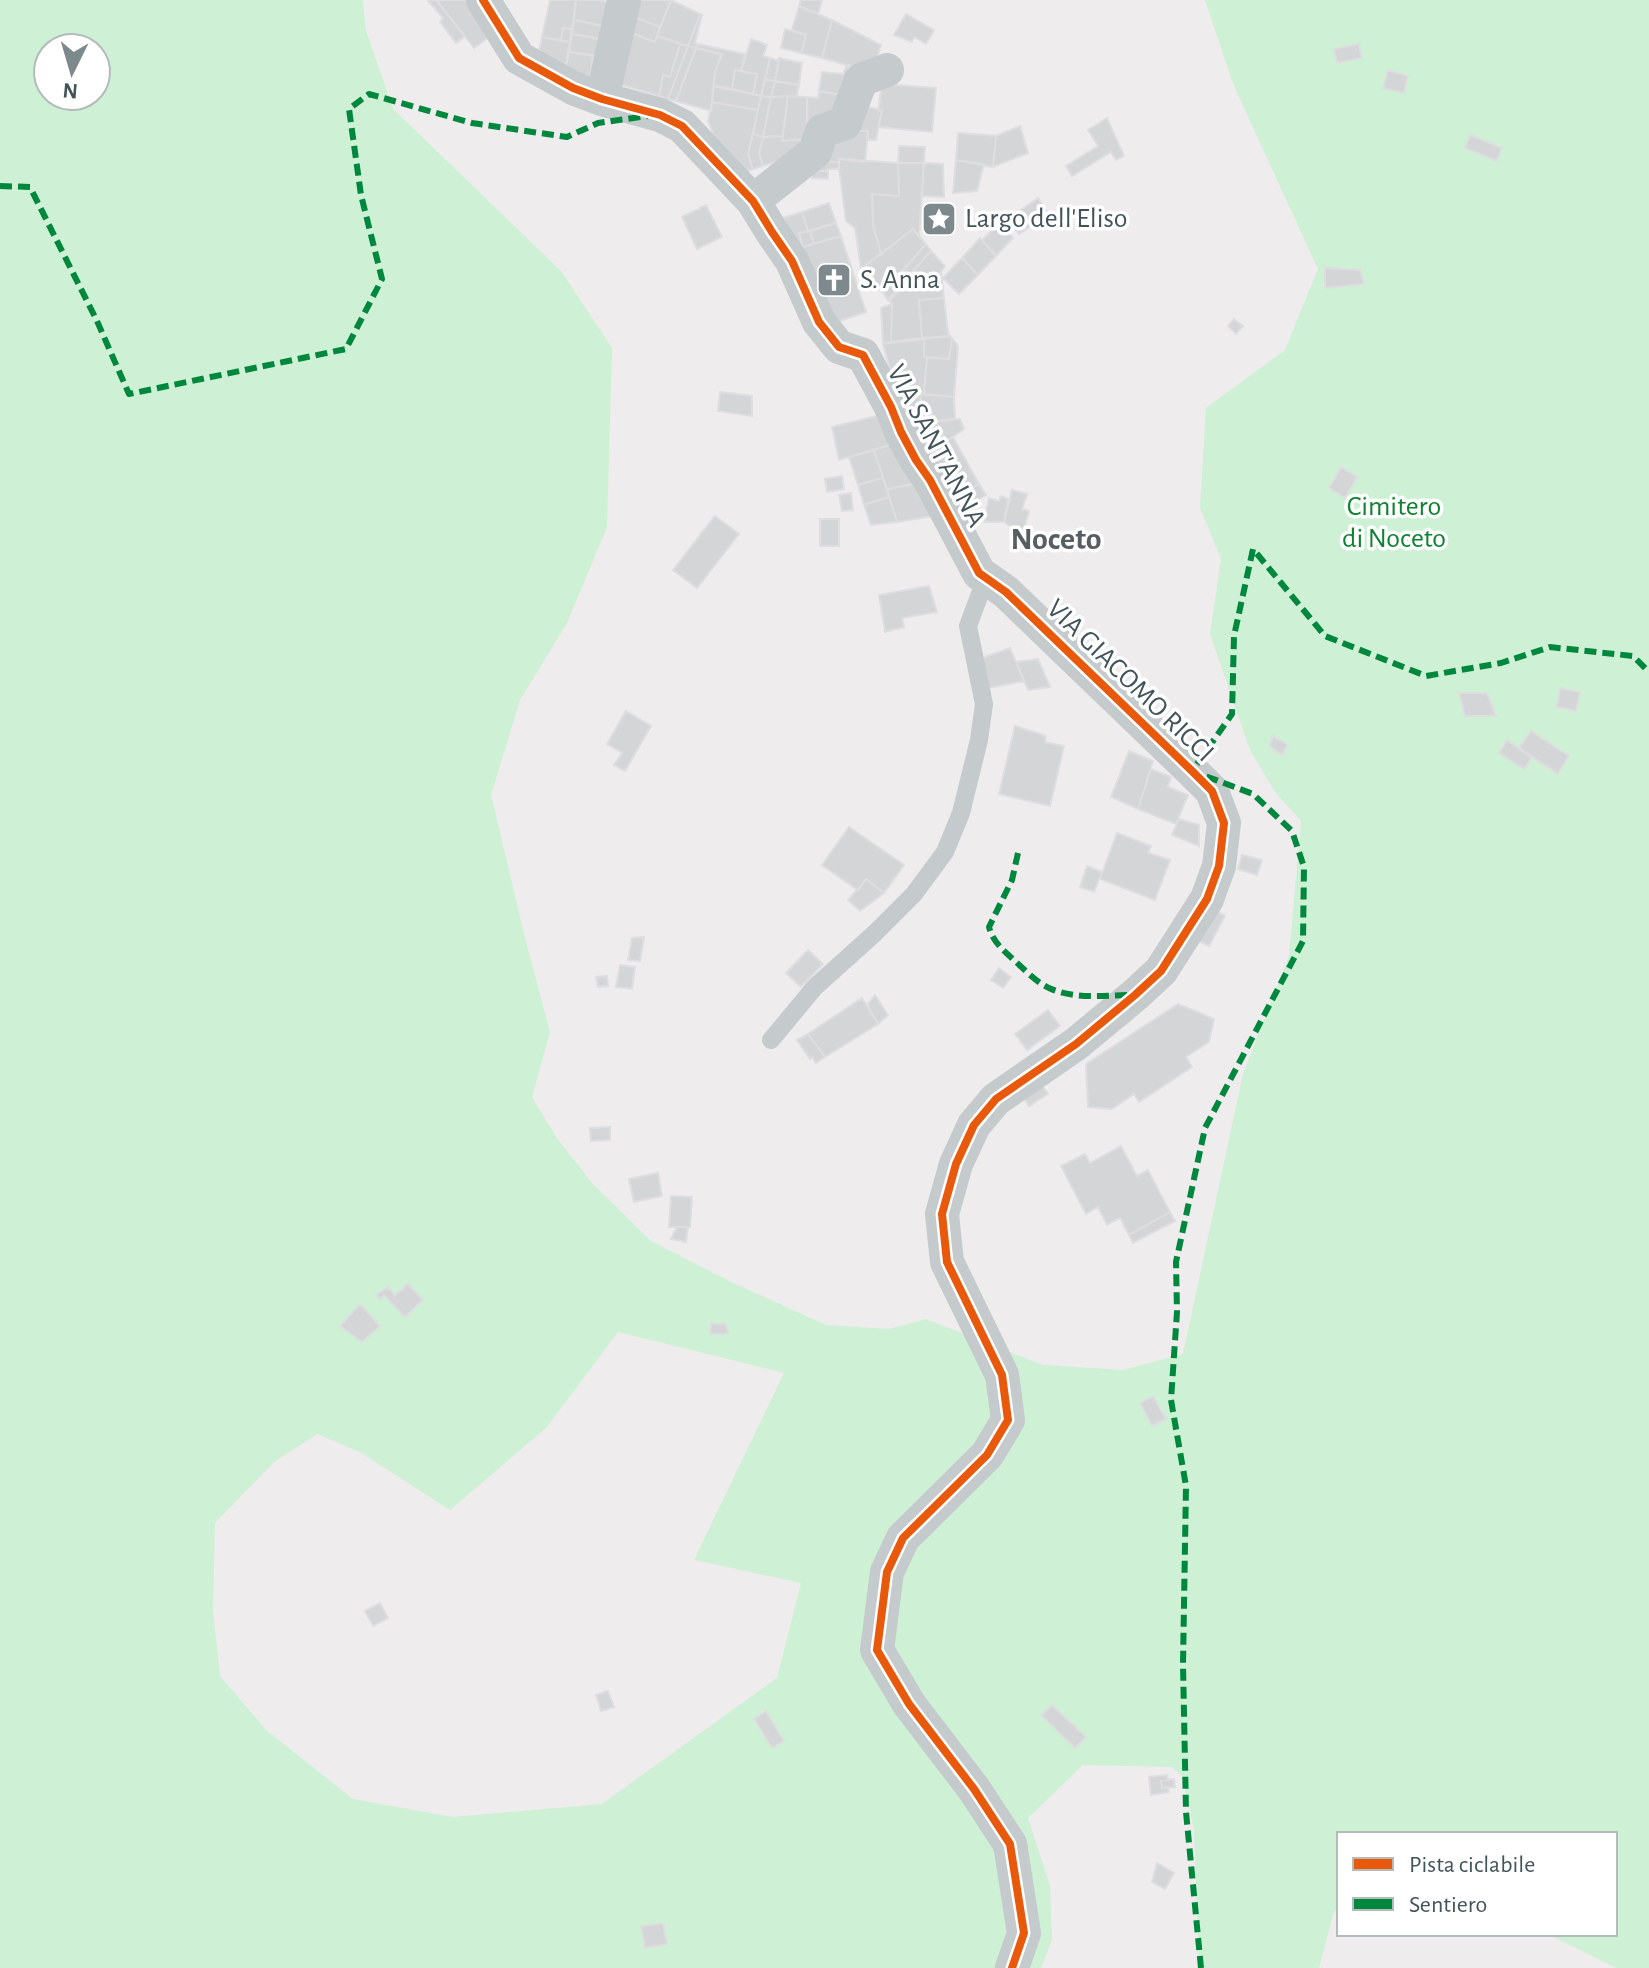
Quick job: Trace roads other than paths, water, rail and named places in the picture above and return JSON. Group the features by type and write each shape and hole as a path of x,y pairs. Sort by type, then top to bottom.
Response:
{"street":[{"name":"VIA SANT'ANNA","path":"483,0 519,58 573,88 660,115 682,126 753,201 792,261 819,322 839,347 863,355 901,432 979,573"},
{"path":"602,99 624,0"},
{"path":"753,201 815,152 822,131 845,123 861,80 887,70"},
{"name":"VIA GIACOMO RICCI","path":"979,573 1006,592 1212,791 1224,823 1219,866 1207,899 1161,971 1076,1044 996,1099 974,1125 956,1164 942,1214 947,1262 1002,1375 1008,1420 987,1455 903,1538 887,1572 877,1650 909,1704 974,1789 1010,1844 1024,1933 1012,1968"}],"lane":[{"path":"771,1040 815,987 914,894 945,852 961,813 979,740 984,704 968,626 981,591 979,573"}],"place":[{"name":"Largo dell'Eliso","path":"939,219"},
{"name":"S. Anna","path":"834,280"}],"district":[{"name":"Noceto","path":"1056,539"}],"park label":[{"name":"Cimitero di Noceto","path":"1394,523"}]}
